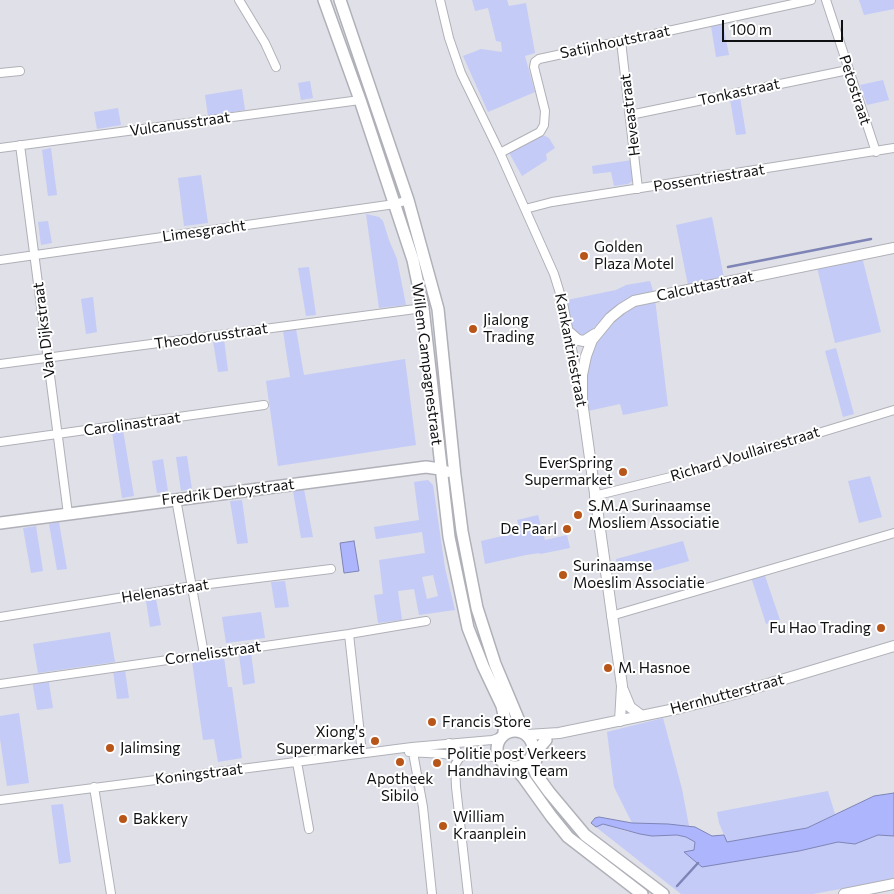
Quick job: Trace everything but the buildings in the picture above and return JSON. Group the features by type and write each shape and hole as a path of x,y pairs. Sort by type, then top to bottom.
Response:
{"main road":[{"name":"Willem Campagnestraat","path":"324,0 360,100 413,260 423,308 449,537 468,628 502,706 505,720 502,735"},
{"name":"Willem Campagnestraat","path":"340,0 408,200 438,309 462,531 477,608 495,664 525,734"},
{"path":"332,22 346,18"},
{"name":"Fredrik Derbystraat","path":"0,523 426,467 440,469 455,476"},
{"path":"642,894 568,836 550,816 524,777 514,767 500,759 496,749 502,735 513,730 525,734 530,739 531,754 536,774 564,812 585,835 663,894"},
{"path":"536,774 537,753 546,740"},
{"path":"514,767 523,765 531,754"}],"street":[{"path":"239,0 262,38 276,67"},
{"name":"Kankantriestraat","path":"440,0 449,38 461,73 500,153 554,274 563,303 582,401 622,686 620,721"},
{"name":"Satijnhoutstraat","path":"500,153 540,132 544,125 545,111 534,68 535,62 539,58 811,0"},
{"name":"Petostraat","path":"826,0 876,152"},
{"name":"Heveastraat","path":"621,41 638,190"},
{"name":"Tonkastraat","path":"630,115 848,70"},
{"path":"0,73 20,71"},
{"name":"Vulcanusstraat","path":"0,148 360,100"},
{"name":"Van Dijkstraat","path":"20,145 68,514"},
{"name":"Possentriestraat","path":"525,209 552,202 638,190 894,148"},
{"name":"Limesgracht","path":"0,260 395,204 408,200"},
{"name":"Calcuttastraat","path":"582,401 582,375 586,356 598,332 616,313 634,301 894,248"},
{"name":"Theodorusstraat","path":"0,364 423,308"},
{"path":"570,333 578,340 584,340 598,332"},
{"name":"Carolinastraat","path":"0,442 264,405"},
{"name":"Richard Voullairestraat","path":"594,496 687,473 894,410"},
{"path":"176,499 204,654"},
{"path":"611,616 894,533"},
{"name":"Helenastraat","path":"0,617 193,586 330,569"},
{"name":"Cornelisstraat","path":"0,684 349,634 426,621"},
{"path":"349,634 362,753"},
{"name":"Hernhutterstraat","path":"525,734 559,734 642,716 738,693 894,646"},
{"path":"622,686 630,708 642,716"},
{"name":"Hernhutterstraat","path":"531,754 546,740 559,734"},
{"name":"Koningstraat","path":"412,750 449,742 484,741 502,735"},
{"path":"449,742 454,745 460,757 455,765 456,787 468,894"},
{"name":"Koningstraat","path":"0,800 397,749 460,757 477,753 500,759"},
{"path":"412,750 423,807 432,894"},
{"path":"297,762 309,829"},
{"path":"94,787 111,894"},
{"path":"844,894 894,884"}],"shaded area":[{"path":"472,0 507,0 509,6 526,3 535,53 525,56 535,92 488,112 463,56 481,49 502,52 501,42 496,41 488,8 475,11"},
{"path":"859,0 894,0 894,9 864,15"},
{"path":"723,24 729,55 716,57 711,26"},
{"path":"883,80 889,100 867,105 860,85"},
{"path":"310,81 313,98 301,100 298,83"},
{"path":"242,89 245,110 208,116 205,95"},
{"path":"740,97 746,134 736,135 730,99"},
{"path":"118,108 121,125 97,129 94,112"},
{"path":"541,134 549,138 555,148 546,154 547,160 522,176 508,151"},
{"path":"51,148 57,195 48,196 42,150"},
{"path":"632,160 634,180 628,184 614,186 611,172 593,174 592,166"},
{"path":"201,175 208,223 184,226 178,178"},
{"path":"366,214 379,217 383,221 397,259 406,305 379,308"},
{"path":"712,217 724,278 688,285 676,225"},
{"path":"48,221 52,243 41,245 38,222"},
{"path":"862,257 881,332 835,343 817,267"},
{"path":"309,267 316,315 306,316 298,268"},
{"path":"650,281 653,291 623,301 589,332 582,336 575,334 571,324 567,300"},
{"path":"93,297 97,332 86,334 81,299"},
{"path":"655,299 668,406 623,415 620,404 588,411 584,378 594,345 615,319 636,306"},
{"path":"296,329 304,375 405,359 416,445 278,466 266,381 290,377 283,331"},
{"path":"224,339 228,371 218,372 213,341"},
{"path":"836,348 854,414 843,417 825,351"},
{"path":"123,430 134,496 122,498 112,432"},
{"path":"187,456 192,489 181,491 176,457"},
{"path":"163,459 168,491 157,493 152,461"},
{"path":"870,476 882,517 859,523 848,481"},
{"path":"428,480 433,485 445,568 455,610 419,615 414,589 398,591 402,620 378,623 374,595 383,594 379,560 425,553 422,532 376,539 374,527 419,520 414,482","holes":["433,575 438,596 427,599 422,577"]},
{"path":"304,489 313,537 301,538 293,491"},
{"path":"242,500 248,543 237,544 230,501"},
{"path":"538,515 545,540 567,535 570,548 485,564 481,541 520,532 517,520"},
{"path":"59,522 67,569 57,570 49,524"},
{"path":"36,526 43,571 31,573 23,528"},
{"path":"683,541 689,561 653,571 650,560 618,570 616,559"},
{"path":"764,573 780,620 766,624 751,577"},
{"path":"285,581 289,607 275,608 271,582"},
{"path":"156,599 161,625 150,627 146,601"},
{"path":"261,612 265,638 226,643 222,617"},
{"path":"110,632 115,662 38,673 33,644"},
{"path":"251,653 255,683 243,685 239,655"},
{"path":"224,657 228,687 232,687 242,758 218,762 214,739 203,740 192,661"},
{"path":"125,670 129,698 117,699 113,671"},
{"path":"48,677 53,708 37,710 32,680"},
{"path":"19,713 29,783 7,786 0,739 0,716"},
{"path":"663,718 682,789 689,826 632,823 614,787 607,732"},
{"path":"828,791 835,814 807,828 727,842 719,823 717,812"},
{"path":"549,800 633,878 631,879 574,835 549,805"},
{"path":"63,804 71,862 59,864 51,805"},
{"path":"603,824 625,831 652,836 677,835 686,837 695,842 694,851 685,852 799,851 838,842 855,844 878,835 894,836 894,879 813,894 681,894 596,827"}],"water":[{"path":"354,541 359,571 344,573 340,543"},
{"path":"894,793 894,836 878,835 855,844 838,842 799,851 702,867 684,852 694,850 695,842 686,837 677,835 652,836 603,824 596,827 591,823 595,818 599,817 632,823 695,827 712,836 724,835 727,842 807,828 874,796"}],"waterway":[{"path":"728,267 871,239"},
{"path":"677,886 698,863"}],"place":[{"name":"Golden Plaza Motel","path":"584,256"},
{"name":"Jialong Trading","path":"473,329"},
{"name":"EverSpring Supermarket","path":"623,472"},
{"name":"S.M.A Surinaamse Mosliem Associatie","path":"578,515"},
{"name":"De Paarl","path":"567,529"},
{"name":"Surinaamse Moeslim Associatie","path":"563,575"},
{"name":"Fu Hao Trading","path":"881,628"},
{"name":"M. Hasnoe","path":"608,668"},
{"name":"Francis Store","path":"432,722"},
{"name":"Xiong's Supermarket","path":"375,741"},
{"name":"Jalimsing","path":"110,748"},
{"name":"Apotheek Sibilo","path":"400,762"},
{"name":"Politie post Verkeers Handhaving Team","path":"437,763"},
{"name":"Bakkery","path":"123,819"},
{"name":"William Kraanplein","path":"443,826"}]}
